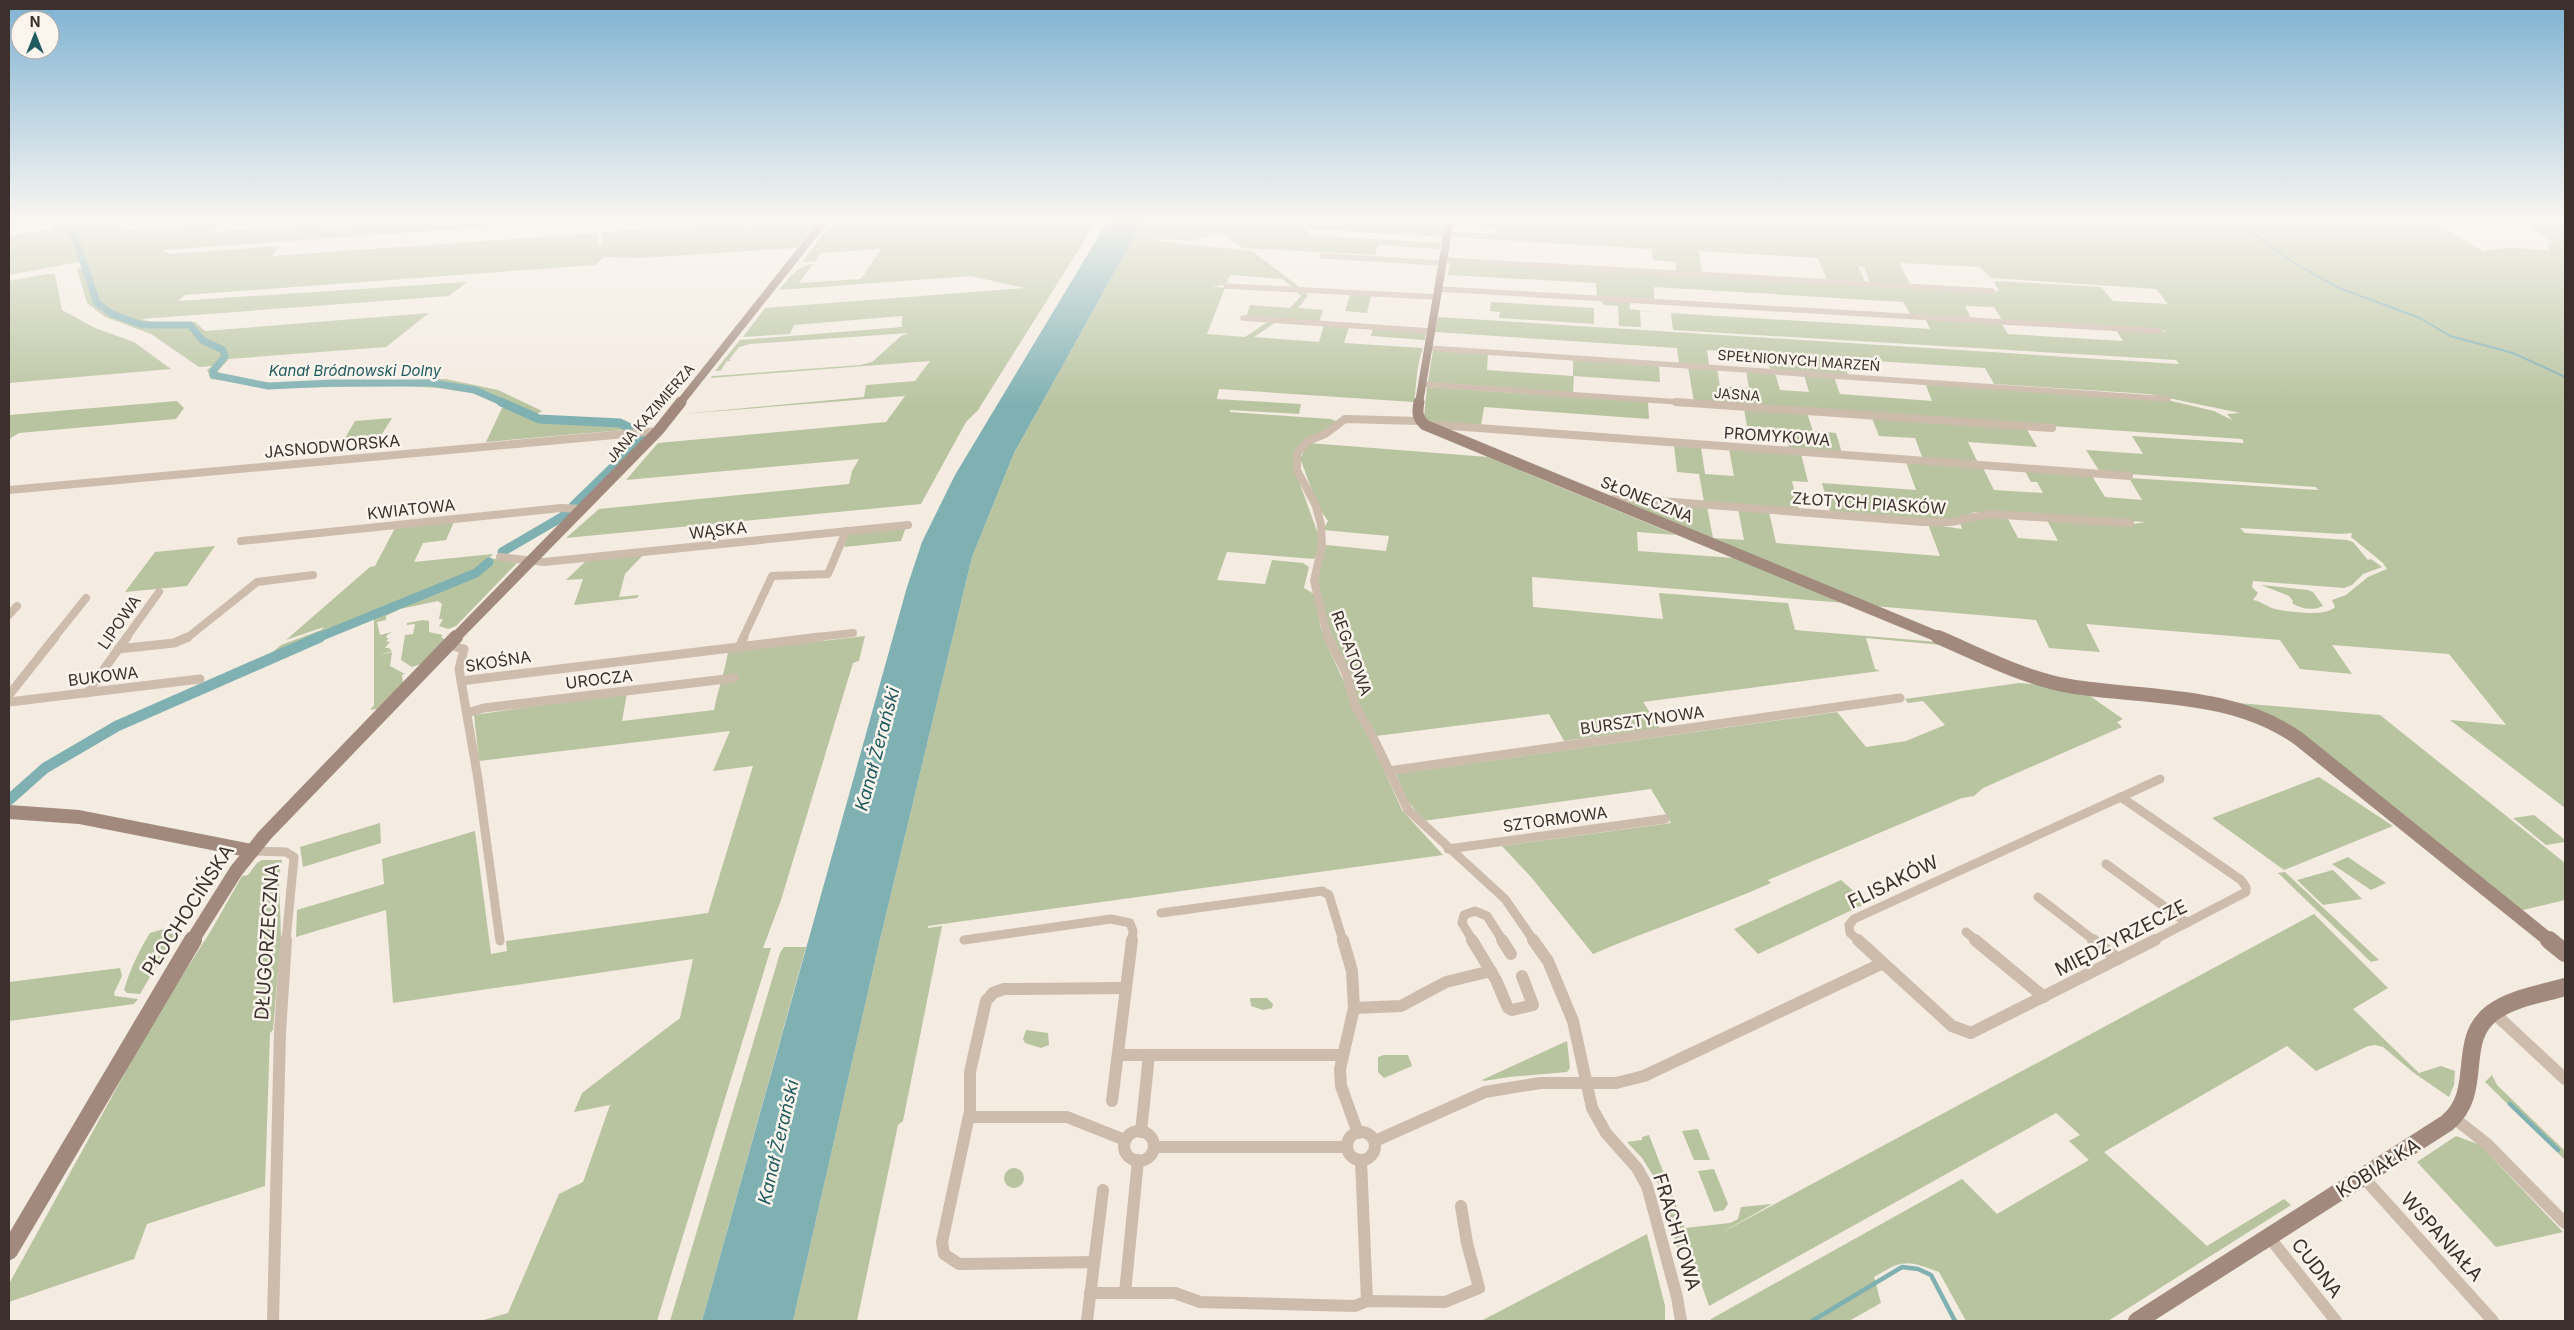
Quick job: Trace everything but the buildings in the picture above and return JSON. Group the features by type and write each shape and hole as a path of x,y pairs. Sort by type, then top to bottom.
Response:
{"street":[{"name":"JANA KAZIMIERZA","path":"459,634 658,431 777,281"},
{"path":"1422,422 1417,412 1439,281"},
{"path":"1810,281 1992,291"},
{"path":"1226,286 1437,293 2160,331"},
{"path":"1243,318 1430,331"},
{"name":"SPEŁNIONYCH MARZEŃ","path":"1428,348 2168,399"},
{"name":"JASNA","path":"1421,384 2052,428"},
{"name":"REGATOWA","path":"1422,422 1343,420 1325,434 1302,446 1296,457 1297,470 1316,506 1321,524 1322,546 1314,581 1328,638 1346,673 1357,712 1371,734 1408,810 1451,852"},
{"name":"PROMYKOWA","path":"1422,422 2129,476"},
{"name":"SŁONECZNA","path":"1422,422 1605,500 2053,683 2218,704 2242,709 2272,722 2299,739 2565,953"},
{"name":"JASNODWORSKA","path":"9,490 658,431"},
{"name":"ZŁOTYCH PIASKÓW","path":"1605,500 1623,498 1923,522 1951,522 1976,515 1989,514 2130,522"},
{"name":"KWIATOWA","path":"241,541 561,508 583,509"},
{"name":"WĄSKA","path":"500,557 530,562 908,525"},
{"path":"739,647 772,576 828,574 846,531"},
{"path":"118,649 174,643 186,639 257,582 313,575"},
{"name":"LIPOWA","path":"88,693 159,592"},
{"path":"9,695 86,598"},
{"path":"9,615 17,606"},
{"name":"SKOŚNA","path":"500,941 461,681 853,633"},
{"name":"PŁOCHOCIŃSKA","path":"9,1251 215,902 252,851 347,748 459,634"},
{"path":"448,645 464,650 458,669 461,681"},
{"name":"UROCZA","path":"467,713 484,708 734,678"},
{"name":"BUKOWA","path":"9,702 200,679"},
{"name":"BURSZTYNOWA","path":"1388,771 1900,698"},
{"name":"FLISAKÓW","path":"1883,963 1850,933 1849,925 1854,919 2160,779"},
{"name":"MIĘDZYRZECZE","path":"1883,963 1952,1026 1964,1032 1977,1032 2244,894 2246,887 2237,878 2121,797"},
{"name":"DŁUGORZECZNA","path":"9,812 79,817 252,851 286,852 294,857 280,1032 273,1321"},
{"name":"SZTORMOWA","path":"1451,852 1665,819"},
{"name":"FRACHTOWA","path":"1451,852 1505,899 1548,961 1573,1021 1592,1108 1599,1123 1637,1168 1647,1186 1677,1297 1681,1321"},
{"path":"2106,864 2187,923"},
{"path":"1161,913 1322,891 1331,899 1352,971 1354,1008 1340,1069 1341,1086 1358,1133"},
{"path":"2038,897 2118,959"},
{"path":"1511,954 1487,916 1475,911 1464,914 1462,923 1490,970 1505,1006 1512,1010 1533,1005 1522,976"},
{"path":"964,940 1111,919 1125,921 1132,927 1112,1101"},
{"path":"1966,932 2044,997"},
{"path":"1375,1141 1485,1092 1540,1083 1616,1083 1644,1076 1883,963"},
{"path":"1354,1008 1401,1006 1446,982 1490,970"},
{"path":"2565,987 2493,1012 2565,1079"},
{"path":"1094,1262 959,1264 948,1259 942,1248 942,1242 969,1116 970,1072 986,1000 989,996 1004,989 1126,988"},
{"name":"KOBIAŁKA","path":"2138,1321 2454,1118 2467,1095 2474,1036 2481,1023 2493,1012"},
{"path":"1118,1056 1343,1055"},
{"path":"1141,1132 1149,1056"},
{"path":"969,1116 1067,1117 1125,1140"},
{"path":"2454,1118 2487,1144 2565,1223"},
{"path":"1141,1132 1152,1137 1155,1147 1151,1154 1138,1160 1127,1156 1124,1151 1125,1140 1134,1133 1141,1132"},
{"path":"1358,1133 1368,1134 1375,1141 1374,1154 1361,1160 1351,1157 1345,1147 1349,1137 1358,1133"},
{"path":"1155,1147 1345,1147"},
{"path":"1126,1293 1138,1160"},
{"path":"1361,1160 1367,1301"},
{"name":"WSPANIAŁA","path":"2363,1177 2493,1321"},
{"path":"1087,1321 1103,1190"},
{"path":"1090,1293 1175,1293 1200,1302 1278,1303 1291,1306 1355,1306 1367,1301 1445,1302 1479,1288 1467,1243 1461,1206"},
{"name":"CUDNA","path":"2269,1237 2336,1321"}],"green space":[{"path":"9,281 56,281 62,310 95,328 134,342 171,369 9,383"},
{"path":"81,281 375,281 185,295 178,301 467,282 449,296 141,319 157,324 195,322 205,331 429,313 386,347 229,359 218,371 222,375 274,384 446,379 498,390 542,411 537,414 544,417 623,421 641,432 631,433 624,430 486,442 502,408 505,407 472,393 406,386 273,388 211,379 207,370 212,366 199,367 151,334 105,317 87,303"},
{"path":"787,281 800,281 799,283 902,281 779,290"},
{"path":"993,281 1059,281 978,410 966,422 921,504 566,538 599,509 849,484 852,471 859,459 626,480 658,443 886,422 905,396 682,414 864,397 866,385 915,381 930,361 710,378 713,376 860,365 872,362 901,336 909,333 750,344 739,347 729,360 732,361 727,361 721,370 725,370 715,371 740,340 902,327 902,316 794,325 790,334 743,337 765,308 1024,288"},
{"path":"1110,281 1228,281 1226,285 1212,286 1225,288 1207,334 1245,337 1269,321 1276,322 1254,337 1319,342 1324,325 1349,327 1344,343 1423,348 1418,368 1414,402 1219,389 1217,399 1301,404 1299,414 1230,410 1230,412 1336,421 1331,427 1302,443 1295,470 1318,534 1319,552 1314,559 1227,552 1217,580 1265,584 1272,560 1303,563 1309,567 1304,588 1314,594 1321,628 1329,649 1402,810 1443,855 928,926 928,928 942,926 903,1121 898,1125 857,1321 793,1321 878,948 972,557 1014,453"},
{"path":"1285,281 1292,281 1302,289 1296,290"},
{"path":"1560,281 1777,281 1981,293 1999,291 1994,282 1998,281 2101,287 2113,301 2168,304 2156,289 2037,281 2565,281 2565,808 2450,720 2506,725 2449,654 2332,645 2352,674 2300,669 2280,640 2086,624 2100,652 2049,648 2036,620 1874,606 1622,501 1707,507 1713,538 1744,540 1738,509 1769,512 1776,543 1940,556 1928,524 1962,529 1960,522 1976,516 2007,517 2018,538 2058,541 2047,520 2127,525 2146,522 1975,512 1948,521 1830,512 1822,483 1916,490 1906,462 1983,468 1994,490 2043,493 2037,482 2031,482 2025,471 2092,476 2105,497 2142,500 2129,478 2318,490 2316,487 2100,472 2086,450 2143,454 2132,436 2244,443 2242,439 1694,402 1688,367 1717,369 1720,386 1749,388 1746,371 1775,373 1780,390 1809,392 1804,375 1834,377 1840,394 1932,401 1925,383 2163,399 2214,411 2232,420 2227,414 2240,413 2149,394 1994,384 1985,368 1843,359 1848,375 1770,369 1766,354 1707,350 1709,365 1679,363 1677,348 1435,332 1438,317 2179,364 2176,360 1673,330 1671,313 1930,329 1925,318 2001,323 2008,334 2123,341 2116,330 2166,332 2160,329 2002,320 1994,307 1965,306 1971,318 1910,314 1903,302 1654,287 1654,299 1597,296 1596,283","holes":["2240,528 2352,533 2351,537 2383,563 2387,569 2368,577 2346,595 2332,600 2335,607 2331,610 2316,613 2281,610 2253,600 2258,593 2252,587 2253,581 2344,588 2352,585 2363,574 2382,567 2371,559 2368,560 2353,542 2347,540 2245,533"]},
{"path":"1830,281 1865,281 1865,282"},
{"path":"1869,281 1908,281 1910,285 1870,283"},
{"path":"1297,292 1305,292 1308,296 1298,308 1323,310 1319,322 1246,318 1250,305 1290,308 1301,296"},
{"path":"1350,295 1371,295 1367,313 1345,311"},
{"path":"1601,301 1631,301 1629,309 1654,312 1640,311 1641,327 1619,326 1618,306 1604,305"},
{"path":"1491,302 1594,308 1594,324 1499,318 1500,312 1490,311"},
{"path":"1373,328 1426,332 1425,340 1371,336"},
{"path":"1433,350 1488,354 1487,370 1573,376 1573,360 1659,365 1660,382 1574,376 1573,393 1428,382"},
{"path":"1427,387 1648,402 1649,419 1484,407 1481,426 1429,421 1424,417"},
{"path":"177,401 184,408 176,419 19,433 9,439 9,415"},
{"path":"1744,409 1807,413 1813,431 1836,433 1842,453 1789,449 1784,429 1747,426"},
{"path":"392,418 382,434 345,438 355,421"},
{"path":"1872,418 2026,428 2037,447 1968,442 1978,463 1923,459 1915,438 1879,436"},
{"path":"1309,443 1488,457 1676,535 1637,532 1638,551 1734,558 1845,603 1532,577 1533,607 1663,619 1659,593 1788,603 1795,630 1938,642 1942,645 1866,638 1875,669 1880,671 1643,702 1660,728 1564,741 1549,714 1376,736 1359,707 1349,671 1329,629 1319,592 1318,578 1326,545 1386,551 1389,536 1323,530 1328,521 1318,507 1300,458"},
{"path":"1674,445 1701,447 1705,474 1734,476 1729,449 1801,454 1808,482 1792,481 1799,510 1704,502 1699,474 1677,472"},
{"path":"454,522 446,540 423,543 414,562 493,554 489,558 517,563 456,626 448,629 439,626 443,619 439,619 442,604 438,601 400,609 386,616 386,620 377,622 380,635 392,632 387,635 386,638 389,638 386,641 390,642 385,648 389,648 392,651 380,655 392,652 390,666 405,674 402,675 403,683 377,709 370,710 374,705 374,618 111,732 41,775 9,805 9,796 40,768 93,736 266,658 281,645 321,630 324,627 286,640 370,567 375,566 395,528"},
{"path":"906,527 901,541 844,547 848,535 853,533"},
{"path":"215,546 187,586 125,592 155,552"},
{"path":"644,554 625,574 619,597 639,595 637,598 574,605 583,579 566,580 587,560"},
{"path":"2261,585 2308,590 2313,592 2323,606 2311,609 2299,607 2292,603 2293,601 2289,596"},
{"path":"423,620 429,621 429,632 443,635 441,637 445,640 424,663 412,667 401,660 405,635 413,634 415,624 407,625 407,623"},
{"path":"865,636 859,661 853,663 781,900 763,948 771,948 657,1321 480,1321 508,1313 559,1194 583,1182 610,1105 574,1112 582,1093 680,1018 693,959 393,1003 386,910 296,937 297,910 384,884 382,859 475,831 491,954 507,951 506,941 708,913 753,766 713,771 730,731 479,761 474,715 627,693 622,721 714,710 728,652"},
{"path":"2019,683 2045,685 2087,694 2123,719 2117,722 2122,727 1983,788 1974,796 1962,798 1768,880 1771,883 1593,954 1531,877 1502,846 1671,823 1651,789 1423,821 1408,801 1396,774 1837,712 1866,747 1906,741 1945,725 1923,701 1908,703 1905,699"},
{"path":"2238,703 2380,715 2565,863 2565,900 2519,911 2441,850"},
{"path":"2319,777 2393,826 2284,870 2212,818"},
{"path":"2534,815 2565,840 2565,842 2546,845 2513,818"},
{"path":"380,823 381,843 303,867 300,847"},
{"path":"2348,857 2386,883 2371,890 2332,864"},
{"path":"262,860 282,860 279,876 281,937 273,1030 270,1033 265,1186 147,1224 134,1259 9,1302 9,1284 154,1020 212,929 242,876 248,875 257,863"},
{"path":"2333,870 2362,899 2323,905 2297,880"},
{"path":"2285,872 2379,960 2371,962 2278,873"},
{"path":"1841,880 1867,903 1758,954 1734,929"},
{"path":"2314,914 2388,988 2353,1009 2419,1073 2441,1066 2455,1071 2454,1085 2449,1097 2414,1073 2383,1047 2368,1046 2316,1071 2287,1046 2104,1152 2207,1246 2284,1199 2291,1205 2108,1321 1966,1321 1939,1272 1919,1265 1905,1263 1892,1267 1874,1277 1881,1303 1849,1321 1710,1321 1962,1179 1997,1214 2089,1160 2069,1141 2080,1135 2056,1113 1709,1306 1689,1249 1679,1254 1659,1185 1642,1158 1627,1142 1642,1140 1642,1137 1649,1135 1685,1228 1730,1223 1738,1219 1741,1207 1772,1204 1717,1235"},
{"path":"181,924 140,994 127,993 124,990 129,975 150,933"},
{"path":"784,947 806,947 702,1321 670,1321 780,953"},
{"path":"120,968 122,976 114,993 115,996 138,999 134,1004 9,1021 9,982"},
{"path":"1250,998 1267,998 1273,1004 1272,1008 1263,1010 1251,1006"},
{"path":"1026,1030 1048,1033 1049,1045 1041,1048 1025,1043 1023,1039"},
{"path":"1567,1041 1570,1068 1567,1072 1482,1080"},
{"path":"1384,1055 1408,1055 1412,1066 1384,1078 1378,1072 1378,1057"},
{"path":"2492,1075 2497,1085 2565,1151 2565,1160 2485,1082"},
{"path":"1698,1129 1710,1160 1694,1160 1682,1131"},
{"path":"2456,1136 2480,1145 2563,1232 2496,1247 2417,1162"},
{"path":"1010,1168 1018,1168 1024,1174 1024,1182 1018,1188 1010,1188 1004,1182 1004,1174"},
{"path":"1714,1169 1728,1204 1724,1210 1714,1212 1698,1171"},
{"path":"1647,1234 1665,1306 1665,1321 1481,1321"}],"water":[{"name":"Kanał Żerański","path":"1072,281 1110,281 1014,453 972,557 878,948 793,1321 702,1321 907,587 922,542 955,475"}],"waterway":[{"name":"Kanał Bródnowski Dolny","path":"90,281 97,303 112,314 142,325 190,325 202,340 223,350 225,356 213,371 213,375 268,386 332,383 433,383 475,390 504,403"},
{"path":"2327,281 2339,288 2420,318 2450,336 2513,353 2565,377"},
{"name":"Kanał Bródnowski Dolny","path":"501,402 539,419 620,423 638,432"},
{"name":"Kanał Bródnowski Dolny","path":"573,506 642,439 641,435"},
{"name":"Kanał Bródnowski Dolny","path":"502,552 562,517 570,509"},
{"name":"Kanał Bródnowski Dolny","path":"317,638 476,573 489,562"},
{"name":"Kanał Bródnowski Dolny","path":"9,800 45,768 117,726 320,637"},
{"path":"2510,1104 2558,1150"},
{"path":"1812,1321 1902,1267 1918,1269 1931,1275 1955,1321"}]}
